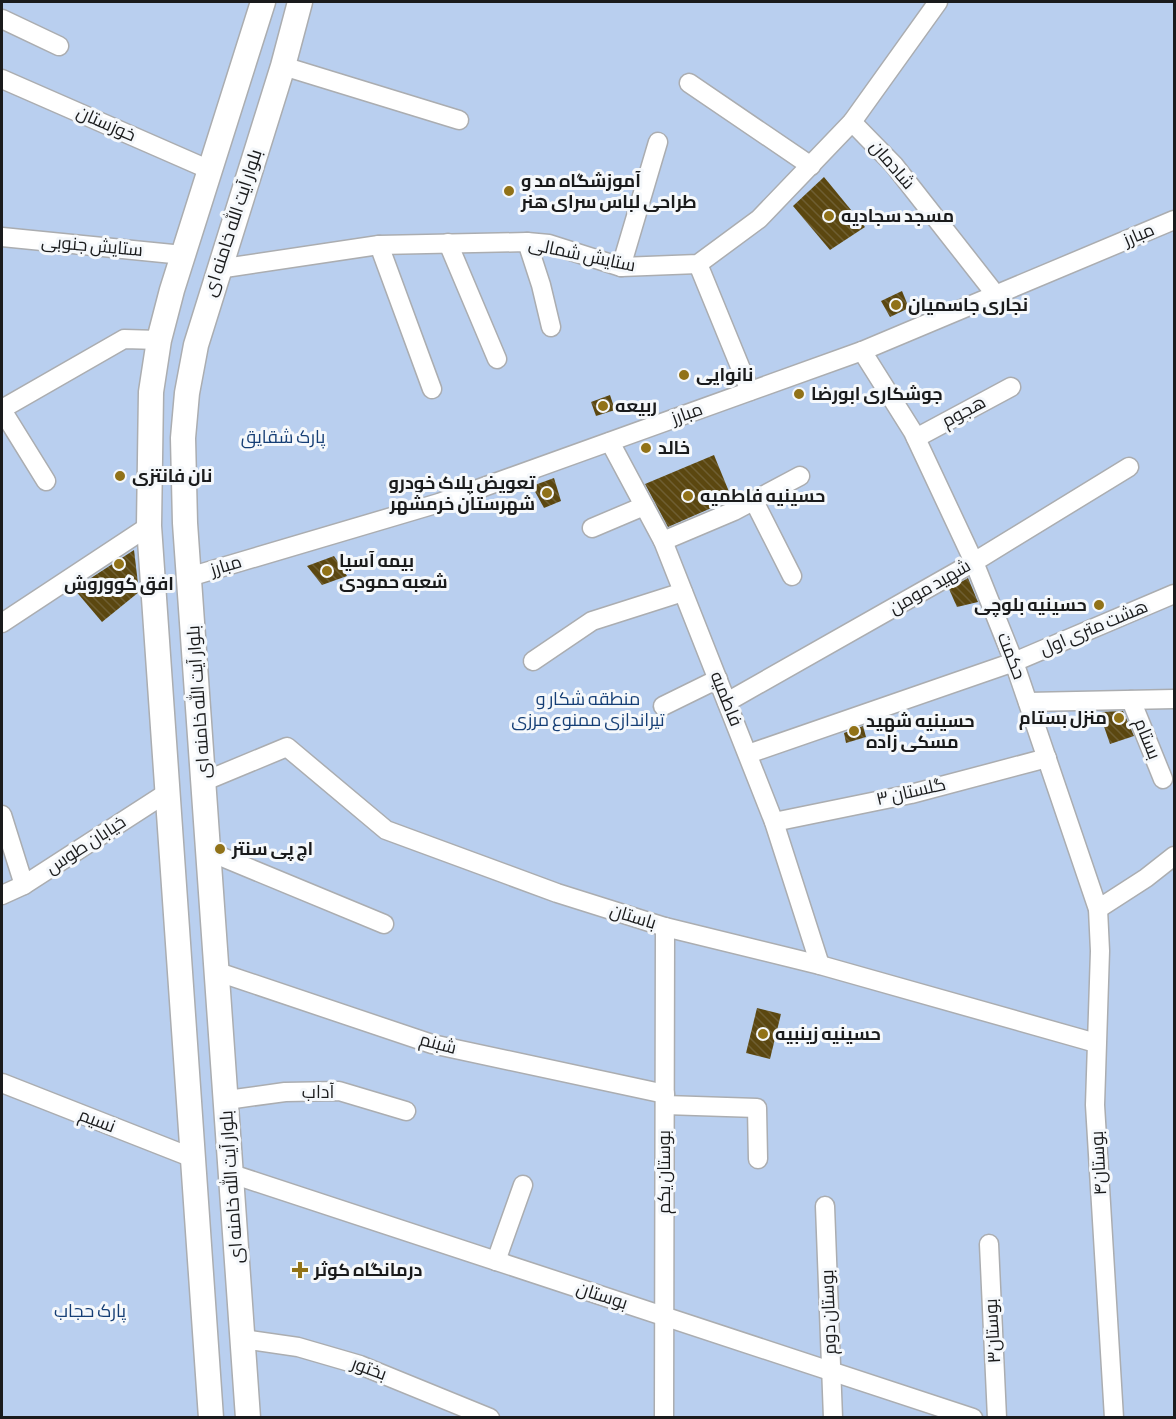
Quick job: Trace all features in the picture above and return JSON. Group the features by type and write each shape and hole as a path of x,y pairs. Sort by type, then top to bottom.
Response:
{"main road":[{"name":"بلوار آیت الله خامنه ای","path":"211,1418 149,526 151,392 159,340 183,255 263,2"},
{"name":"بلوار آیت الله خامنه ای","path":"248,1418 189,578 183,438 187,393 196,345 218,269 284,66 300,2"}],"street":[{"path":"750,391 698,264 759,219 852,122 938,2"},
{"path":"2,19 59,46"},
{"path":"284,66 459,120"},
{"name":"خوزستان","path":"2,79 210,170"},
{"path":"689,84 811,166"},
{"name":"شادمان","path":"852,122 894,165 996,295"},
{"path":"621,267 658,142"},
{"name":"مبارز","path":"189,578 439,503 862,351 1174,220"},
{"name":"ستایش جنوبی","path":"2,238 183,255"},
{"path":"527,242 551,327"},
{"name":"ستایش شمالی","path":"218,269 379,245 527,242 549,244 621,267 698,264"},
{"path":"448,243 497,359"},
{"path":"379,245 432,389"},
{"path":"46,481 2,409 124,339 159,340"},
{"name":"حکمت","path":"862,351 916,438 974,562 1014,662 1098,909"},
{"name":"هجوم","path":"916,438 1011,387"},
{"name":"فاطمیه","path":"610,442 663,541 774,822 820,965"},
{"name":"شهید مومن","path":"727,702 974,562 1129,467"},
{"path":"663,541 754,501 800,476"},
{"path":"754,501 792,576"},
{"path":"592,528 644,506"},
{"path":"2,623 149,526"},
{"path":"533,661 592,621 683,592"},
{"name":"هشت متری اول","path":"748,754 1014,662 1174,594"},
{"path":"663,705 718,679"},
{"path":"1028,702 1174,699"},
{"name":"بستام","path":"1131,700 1164,779"},
{"name":"باستان","path":"205,782 287,747 386,830 557,893 665,927 820,965 1096,1042"},
{"name":"گلستان ۳","path":"774,822 911,794 1047,758"},
{"name":"خیابان طوس","path":"2,895 24,885 168,792"},
{"path":"2,815 24,885"},
{"path":"210,852 384,924"},
{"path":"1098,909 1146,878 1174,856"},
{"name":"بوستان۴","path":"1098,909 1100,951 1095,1105 1114,1418"},
{"name":"بوستان یکم","path":"664,1418 665,927"},
{"name":"شبنم","path":"218,972 432,1044 665,1100 757,1108 758,1159"},
{"name":"نسیم","path":"2,1083 193,1158"},
{"name":"آداب","path":"226,1100 285,1092 339,1091 406,1111"},
{"name":"بوستان","path":"232,1174 973,1418"},
{"path":"496,1261 523,1185"},
{"name":"بوستان دوم","path":"825,1206 833,1418"},
{"name":"بوستان۳","path":"989,1244 997,1418"},
{"name":"بختور","path":"243,1339 298,1347 360,1365 490,1418"}],"green space":[{"name":"منطقه شکار و تیراندازی ممنوع مرزی","path":"2,2 1174,2 1174,1417 2,1418"}],"building":[{"name":"مسجد سجادیه","path":"824,177 865,227 830,250 793,206"},
{"name":"نجاری جاسمیان","path":"902,291 909,308 890,317 881,301"},
{"name":"ربیعه","path":"610,395 615,410 596,416 591,402"},
{"name":"حسینیه فاطمیه","path":"714,455 732,499 668,527 645,484"},
{"name":"تعویض پلاک خودرو شهرستان خرمشهر","path":"554,478 561,501 544,508 532,486"},
{"name":"افق کووروش","path":"134,550 139,592 102,622 74,589"},
{"name":"بیمه آسیا شعبه حمودی","path":"334,556 347,576 322,585 307,566"},
{"path":"968,578 978,602 957,607 949,589"},
{"path":"1123,711 1134,736 1110,744 1099,712"},
{"name":"حسینیه شهید مسکی زاده","path":"863,726 866,737 846,743 844,733"},
{"name":"حسینیه زینبیه","path":"757,1008 781,1014 770,1059 746,1053"}],"place":[{"name":"آموزشگاه مد و طراحی لباس سرای هنر","path":"509,191"},
{"name":"مسجد سجادیه","path":"829,216"},
{"name":"نجاری جاسمیان","path":"896,305"},
{"name":"نانوایی","path":"684,375"},
{"name":"جوشکاری ابورضا","path":"799,394"},
{"name":"ربیعه","path":"603,406"},
{"name":"خالد","path":"646,448"},
{"name":"نان فانتزی","path":"120,476"},
{"name":"تعویض پلاک خودرو شهرستان خرمشهر","path":"547,493"},
{"name":"حسینیه فاطمیه","path":"688,496"},
{"name":"افق کووروش","path":"119,564"},
{"name":"بیمه آسیا شعبه حمودی","path":"327,571"},
{"name":"حسینیه بلوچی","path":"1099,605"},
{"name":"منزل بستام","path":"1119,718"},
{"name":"حسینیه شهید مسکی زاده","path":"854,731"},
{"name":"اچ پی سنتر","path":"220,849"},
{"name":"حسینیه زینبیه","path":"763,1034"},
{"name":"درمانگاه کوثر","path":"300,1270"}],"park label":[{"name":"پارک شقایق","path":"283,437"},
{"name":"پارک حجاب","path":"90,1311"}]}
